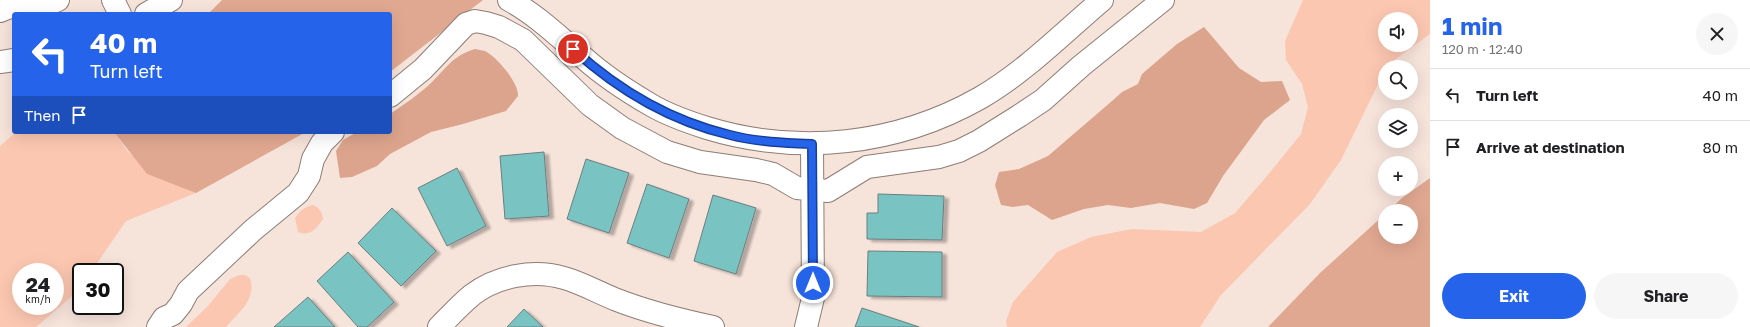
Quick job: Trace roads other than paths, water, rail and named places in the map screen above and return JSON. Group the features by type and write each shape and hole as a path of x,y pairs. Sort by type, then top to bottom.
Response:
{"street":[{"path":"0,11 10,7 41,7 58,0"},
{"path":"113,0 119,12"},
{"path":"150,12 172,0"},
{"path":"509,0 551,28 584,59 617,84 653,106 690,123 730,135 771,142 812,144 864,140 905,130 943,116 980,98 1015,74 1102,0"},
{"path":"392,94 424,69 466,24 475,21 486,23 498,27 523,40 590,105 622,128 668,152 700,162 773,174 797,188 828,191 867,167 939,157 979,141 1043,100 1081,66 1163,0"},
{"path":"0,62 12,60"},
{"path":"158,327 164,318 173,314 181,304 188,291 253,230 298,192 309,176 313,159 319,148 331,134"},
{"path":"806,327 813,298 812,144"},
{"path":"439,327 473,294 494,282 517,275 540,274 564,278 618,300 670,318 713,327"}]}
